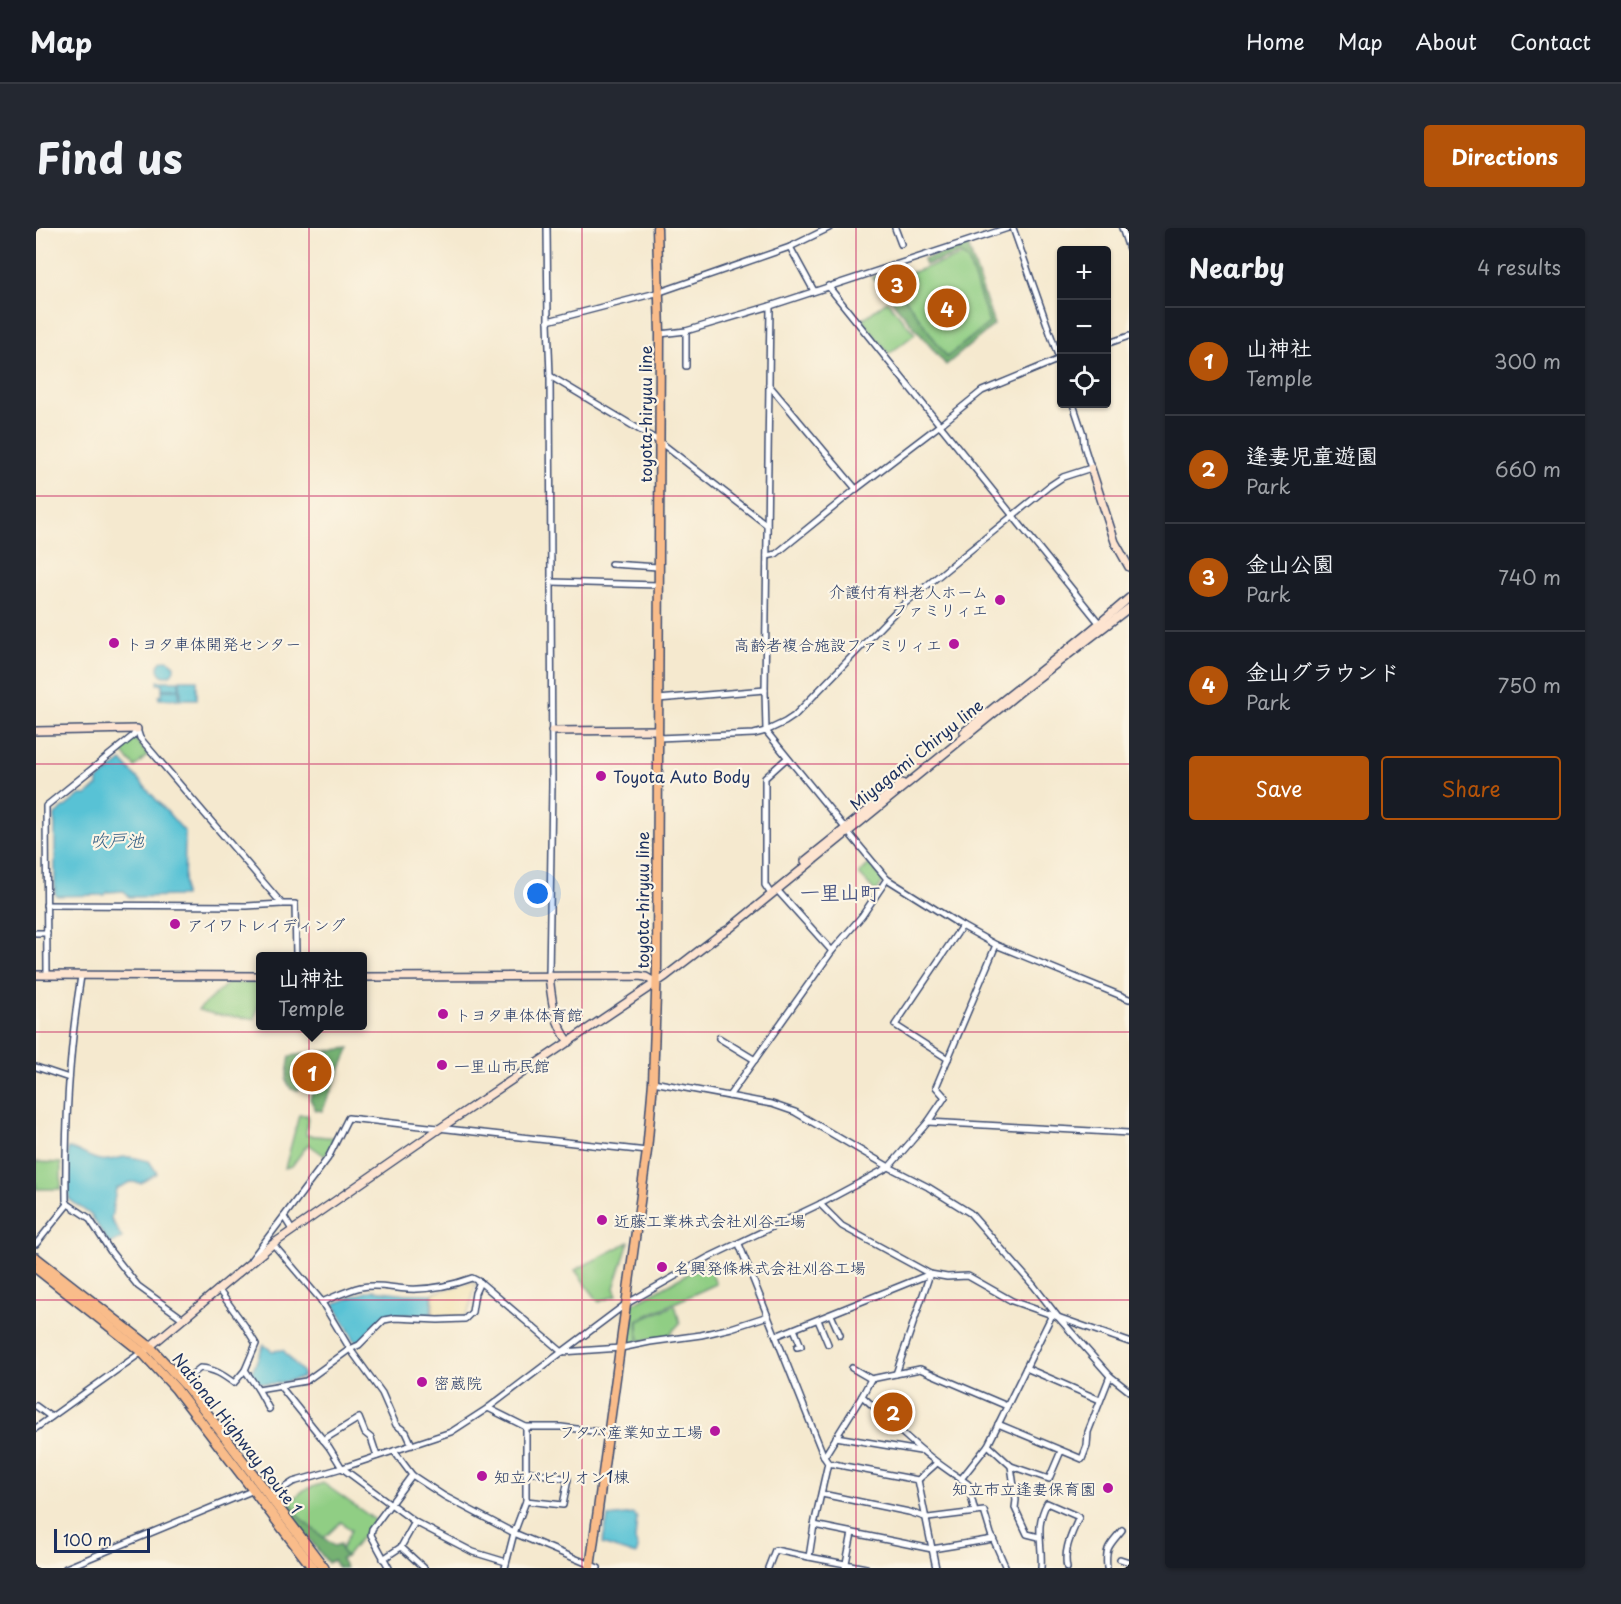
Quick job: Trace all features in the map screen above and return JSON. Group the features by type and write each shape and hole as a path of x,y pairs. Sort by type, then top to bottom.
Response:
{"highway":[{"name":"National Highway Route 1","path":"36,1258 183,1382 324,1568"},
{"name":"National Highway Route 1","path":"36,1268 146,1349 313,1568"}],"main road":[{"name":"toyota-hiryuu line","path":"593,1567 653,1082 657,967 660,442 660,292 657,228"}],"street":[{"path":"547,228 552,731 549,976 554,1012 569,1042"},
{"path":"548,321 660,292 790,247 829,228"},
{"path":"895,228 901,244"},
{"path":"660,334 686,331 770,306 1008,228"},
{"path":"1013,228 1058,354"},
{"path":"1122,228 1129,249"},
{"path":"790,247 814,291"},
{"path":"828,286 1100,624"},
{"path":"770,306 766,731 886,879 962,927 996,945 1129,999"},
{"path":"686,331 686,366"},
{"path":"1111,343 1129,336"},
{"path":"767,555 776,554 982,391 1057,360"},
{"path":"550,376 660,442 767,525"},
{"path":"769,385 856,489"},
{"path":"1074,408 1115,542 1129,567"},
{"path":"552,731 754,734 785,722 794,716 891,615 1048,486 1063,477 1091,468"},
{"path":"611,564 658,567"},
{"path":"551,582 658,585"},
{"name":"Miyagami Chiryu line","path":"847,830 1129,598"},
{"name":"Miyagami Chiryu line","path":"146,1349 292,1230 656,983 722,933 726,926 1129,608"},
{"path":"658,699 765,690"},
{"path":"36,731 137,729"},
{"path":"137,729 140,738 282,904"},
{"path":"48,975 46,806 133,735 137,729"},
{"path":"787,758 765,778 765,885 773,890 832,951"},
{"path":"729,1096 832,951 862,916 886,879"},
{"path":"46,905 247,906 295,904 296,952"},
{"path":"948,1059 895,1025 962,927"},
{"path":"36,933 47,933"},
{"path":"270,1497 293,1482 451,1432 488,1408 626,1304 709,1257 820,1204 889,1167 928,1122 945,1097 936,1087 996,945"},
{"path":"36,975 256,976"},
{"path":"81,976 69,1078 65,1147 66,1200 68,1204 89,1218 111,1252 138,1286 182,1318"},
{"path":"367,976 639,976 656,983"},
{"path":"719,1038 755,1060"},
{"path":"36,1067 69,1078"},
{"path":"653,1082 772,1104 795,1112 970,1213 1034,1286 1055,1316 1110,1376 1129,1391"},
{"path":"250,1262 328,1158 348,1118 646,1151"},
{"path":"928,1122 1129,1133"},
{"path":"36,1244 68,1204"},
{"path":"820,1204 842,1226 930,1274 947,1277 968,1276 1012,1301 1129,1342"},
{"path":"284,1217 292,1230"},
{"path":"273,1244 322,1302 350,1348 382,1393 396,1425 406,1432 412,1445"},
{"path":"739,1244 826,1460"},
{"path":"776,1336 930,1274"},
{"path":"896,1374 930,1274"},
{"path":"322,1302 360,1287 434,1289 471,1278 480,1282 562,1353 621,1348 701,1335 768,1316"},
{"path":"258,1389 306,1381 350,1348 359,1345 384,1320 395,1318 465,1319 472,1312 475,1293 480,1282"},
{"path":"183,1382 200,1368 211,1369 234,1383 245,1370 256,1344 218,1289"},
{"path":"831,1315 840,1335"},
{"path":"961,1479 988,1445 1055,1316"},
{"path":"818,1320 828,1344"},
{"path":"794,1329 801,1346 797,1347"},
{"path":"36,1428 146,1349"},
{"path":"852,1368 871,1379 920,1369 1007,1406"},
{"path":"1026,1368 1100,1400"},
{"path":"245,1370 269,1409"},
{"path":"998,1424 1082,1459 1087,1446 1088,1432 1110,1376"},
{"path":"809,1557 822,1494 826,1460 836,1437 871,1379"},
{"path":"280,1386 342,1468 416,1522 473,1552 506,1565 525,1501 526,1427"},
{"path":"862,1396 922,1451 968,1484 975,1512"},
{"path":"36,1406 51,1417"},
{"path":"488,1408 526,1427 561,1427 608,1433"},
{"path":"323,1440 358,1418 365,1433 371,1438 377,1456"},
{"path":"836,1437 922,1451"},
{"path":"988,1445 1011,1466 1049,1479 1061,1451"},
{"path":"394,1451 412,1475 444,1496 514,1533 593,1567"},
{"path":"826,1460 918,1480"},
{"path":"918,1480 937,1463"},
{"path":"1011,1466 1015,1508 1027,1534 1039,1537"},
{"path":"525,1501 563,1505 568,1479 526,1471"},
{"path":"389,1568 371,1535 372,1529 412,1475"},
{"path":"918,1480 936,1568"},
{"path":"66,1568 254,1490"},
{"path":"822,1494 928,1518 984,1511 1006,1568"},
{"path":"1041,1568 1039,1525 1041,1514 1047,1503 1078,1517 1066,1548 1067,1568"},
{"path":"383,1559 401,1547 416,1522"},
{"path":"814,1525 932,1549 993,1539"},
{"path":"1107,1568 1107,1548 1122,1530"},
{"path":"845,1566 852,1533"},
{"path":"401,1547 424,1568"},
{"path":"768,1568 775,1551 845,1566 866,1568"},
{"path":"1120,1559 1129,1562"}],"green space":[{"path":"968,245 994,325 946,365 872,277 884,273 893,281 947,357 989,323 968,260 960,254 925,265 923,259"},
{"path":"968,254 991,325 947,361 897,290 914,279 910,273"},
{"path":"887,301 915,334 889,354 862,320"},
{"path":"134,738 148,755 135,767 120,750"},
{"path":"869,864 884,880 876,892 859,874"},
{"path":"228,983 256,983 255,1019 217,1015 198,1010"},
{"path":"350,1048 322,1111 316,1110 310,1099 319,1072 307,1068 299,1090 291,1089 286,1080 290,1056"},
{"path":"299,1115 308,1115 306,1135 337,1138 325,1156 308,1144 292,1166 285,1168"},
{"path":"36,1162 61,1163 61,1189 36,1189"},
{"path":"629,1242 614,1288 617,1295 599,1302 575,1270"},
{"path":"707,1263 716,1284 637,1320 638,1342 626,1345 631,1305"},
{"path":"675,1305 680,1323 668,1336 639,1341 638,1321"},
{"path":"886,1399 910,1417 899,1428 878,1408"},
{"path":"323,1483 375,1520 346,1557 341,1550 351,1530 341,1522 324,1538 302,1520 290,1502 304,1490"},
{"path":"290,1502 302,1520 334,1546 340,1544 346,1557 341,1559 346,1568 338,1568 333,1560 328,1563 281,1503"}],"sand":[{"path":"471,1283 476,1284 469,1310 464,1317 433,1318 433,1293"}],"water":[{"path":"163,660 169,660 174,668 172,674 163,676 158,671 158,665"},
{"path":"180,680 197,680 197,699 181,699"},
{"path":"158,681 179,681 179,689 162,689 162,684 158,684"},
{"path":"162,690 179,690 179,699 159,699"},
{"name":"吹戸池","path":"122,761 185,832 184,896 129,897 124,891 108,892 104,895 57,896 55,894 55,815 80,795 86,795 98,786 98,780"},
{"path":"68,1148 100,1160 128,1157 149,1161 157,1173 141,1183 130,1182 116,1189 111,1219 122,1238 109,1244 91,1215 69,1199"},
{"path":"373,1290 432,1294 431,1317 401,1314 386,1317 374,1326 362,1343 355,1341 334,1304"},
{"path":"264,1345 272,1351 283,1350 303,1373 302,1378 273,1384 259,1382 254,1378 252,1371"},
{"path":"634,1514 637,1518 635,1540 638,1549 636,1555 602,1544 608,1517"}],"place":[{"name":"金山公園","path":"897,284"},
{"name":"金山グラウンド","path":"947,308"},
{"name":"介護付有料老人ホーム ファミリィエ","path":"1000,600"},
{"name":"トヨタ車体開発センター","path":"114,643"},
{"name":"高齢者複合施設ファミリィエ","path":"954,644"},
{"name":"Toyota Auto Body","path":"601,776"},
{"name":"アイワトレイディング","path":"175,924"},
{"name":"トヨタ車体体育館","path":"443,1014"},
{"name":"一里山市民館","path":"442,1065"},
{"name":"山神社","path":"312,1072"},
{"name":"近藤工業株式会社刈谷工場","path":"602,1220"},
{"name":"名興発條株式会社刈谷工場","path":"662,1267"},
{"name":"密蔵院","path":"422,1382"},
{"name":"逢妻児童遊園","path":"893,1412"},
{"name":"フタバ産業知立工場","path":"715,1431"},
{"name":"知立パビリオン1棟","path":"482,1476"},
{"name":"知立市立逢妻保育園","path":"1108,1488"}],"district":[{"name":"一里山町","path":"840,892"}]}
